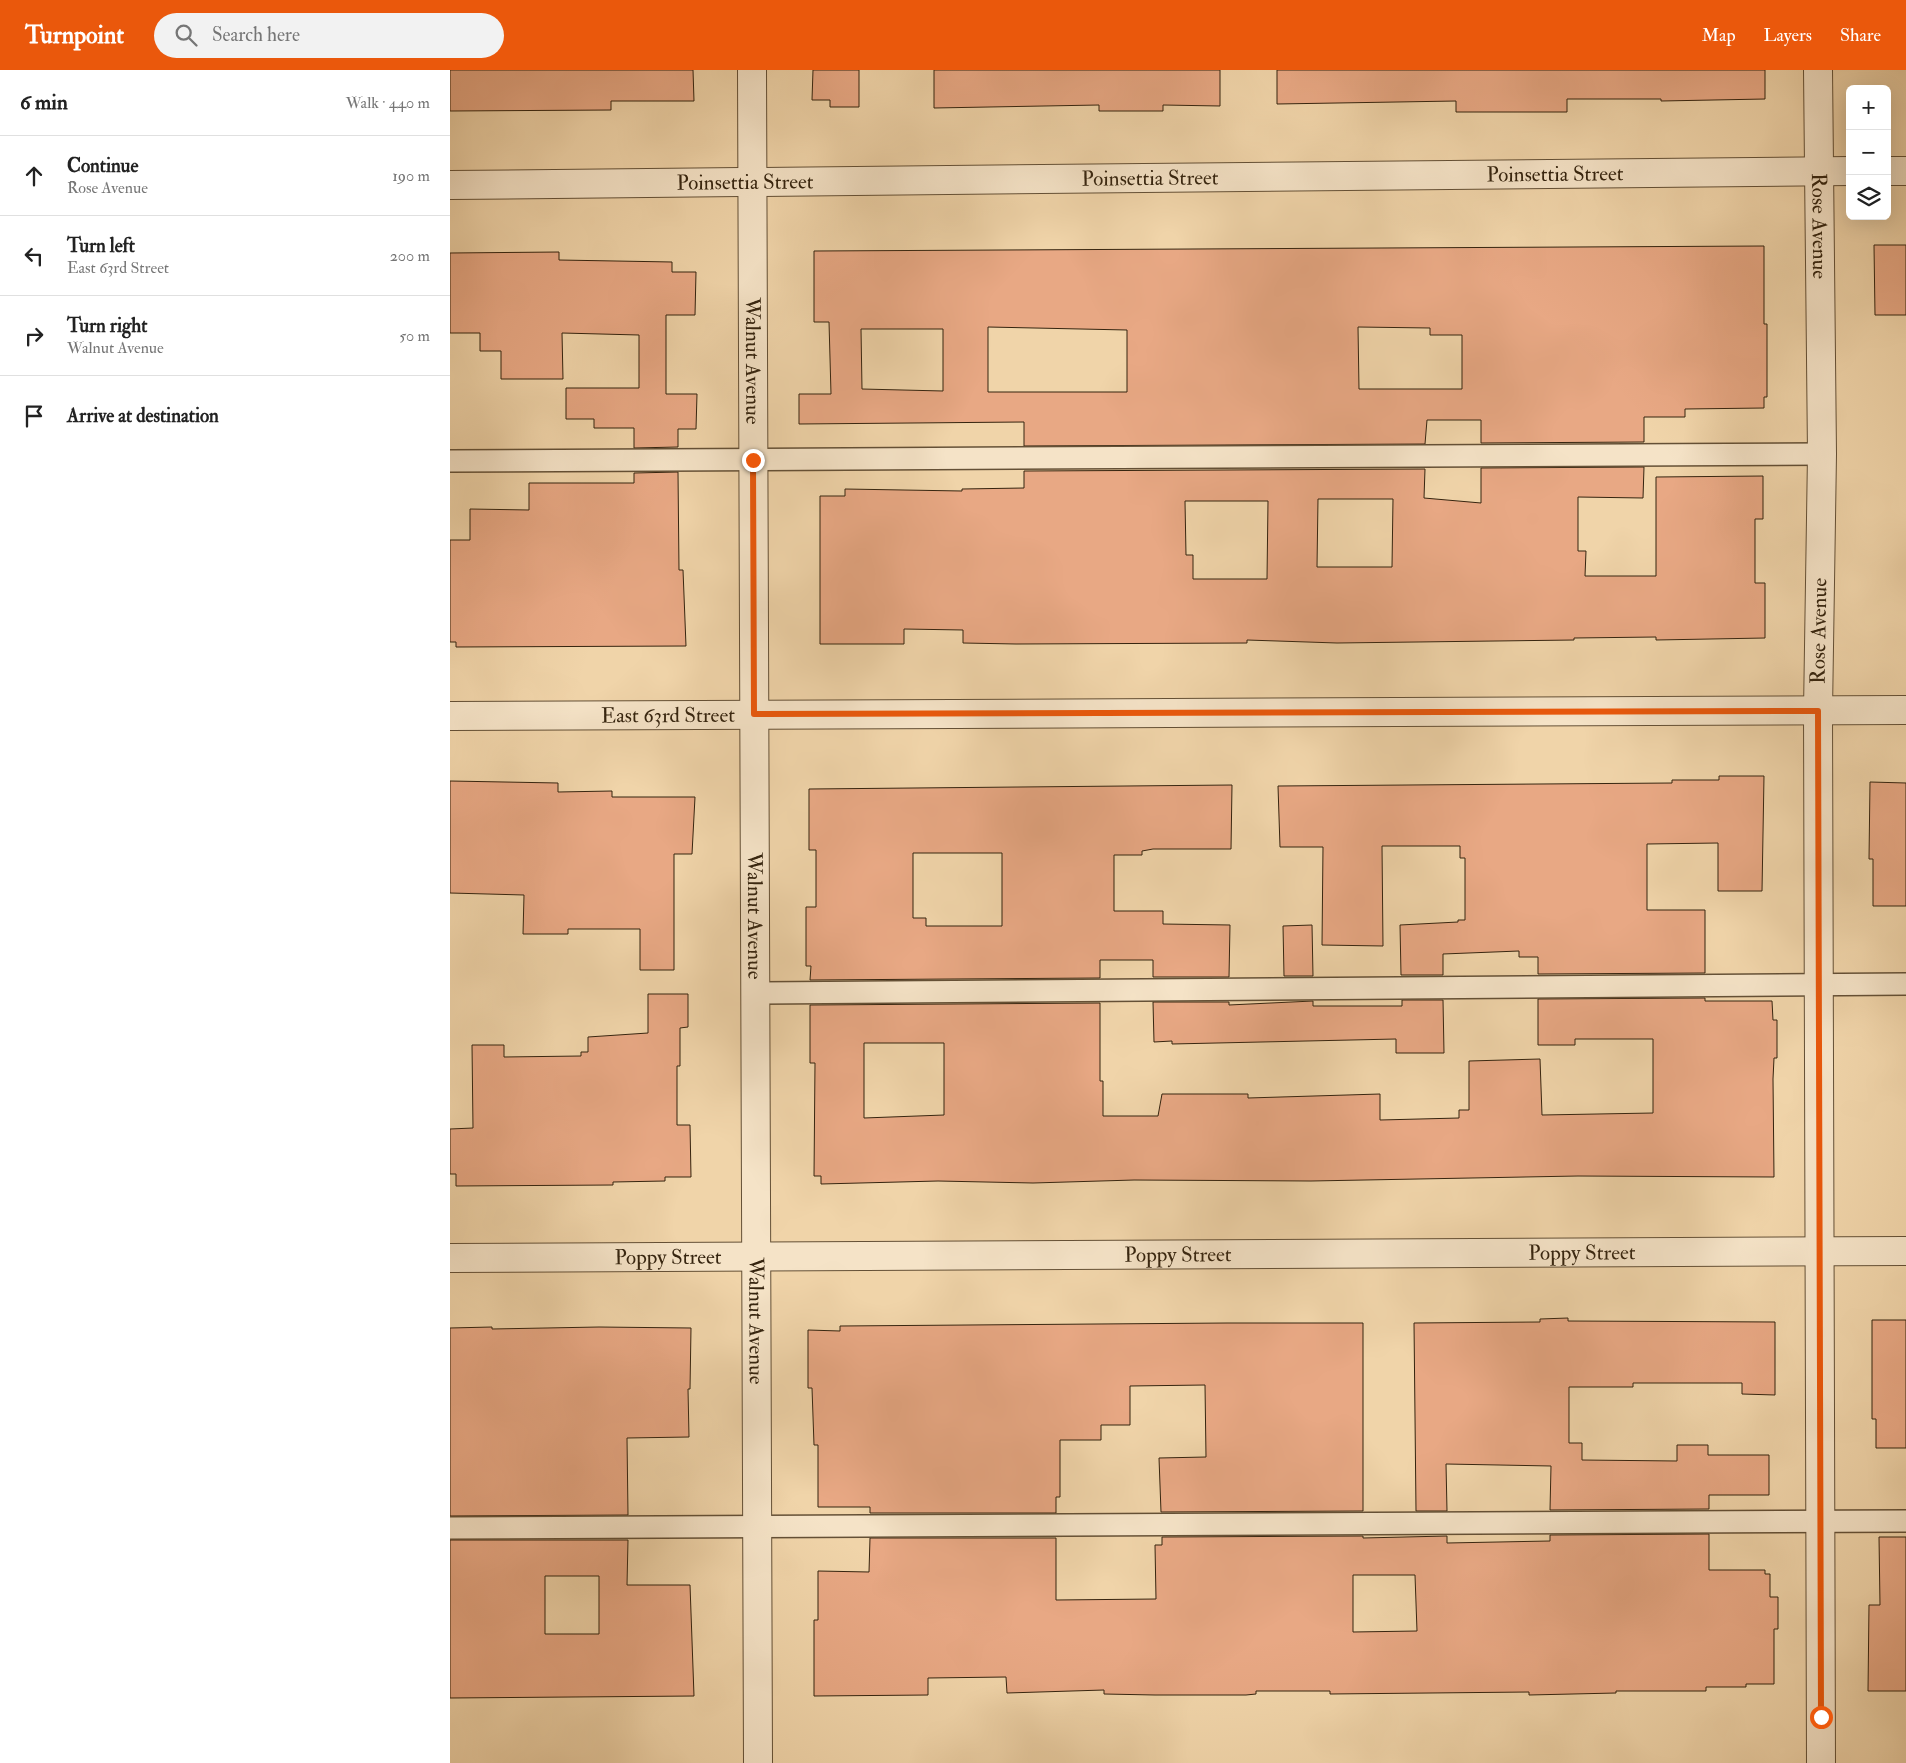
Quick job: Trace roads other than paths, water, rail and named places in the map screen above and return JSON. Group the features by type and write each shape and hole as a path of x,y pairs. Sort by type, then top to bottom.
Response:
{"street":[{"name":"Walnut Avenue","path":"752,70 758,1763"},
{"name":"Rose Avenue","path":"1818,70 1822,454 1818,711 1821,1763"},
{"name":"Poinsettia Street","path":"450,185 1846,171"},
{"path":"1891,171 1906,171"},
{"name":"East 63rd Street","path":"450,716 1906,710"},
{"name":"Poppy Street","path":"450,1258 1906,1251"}],"lane":[{"path":"450,461 1822,454"},
{"path":"755,993 1906,984"},
{"path":"450,1528 1906,1522"}]}
